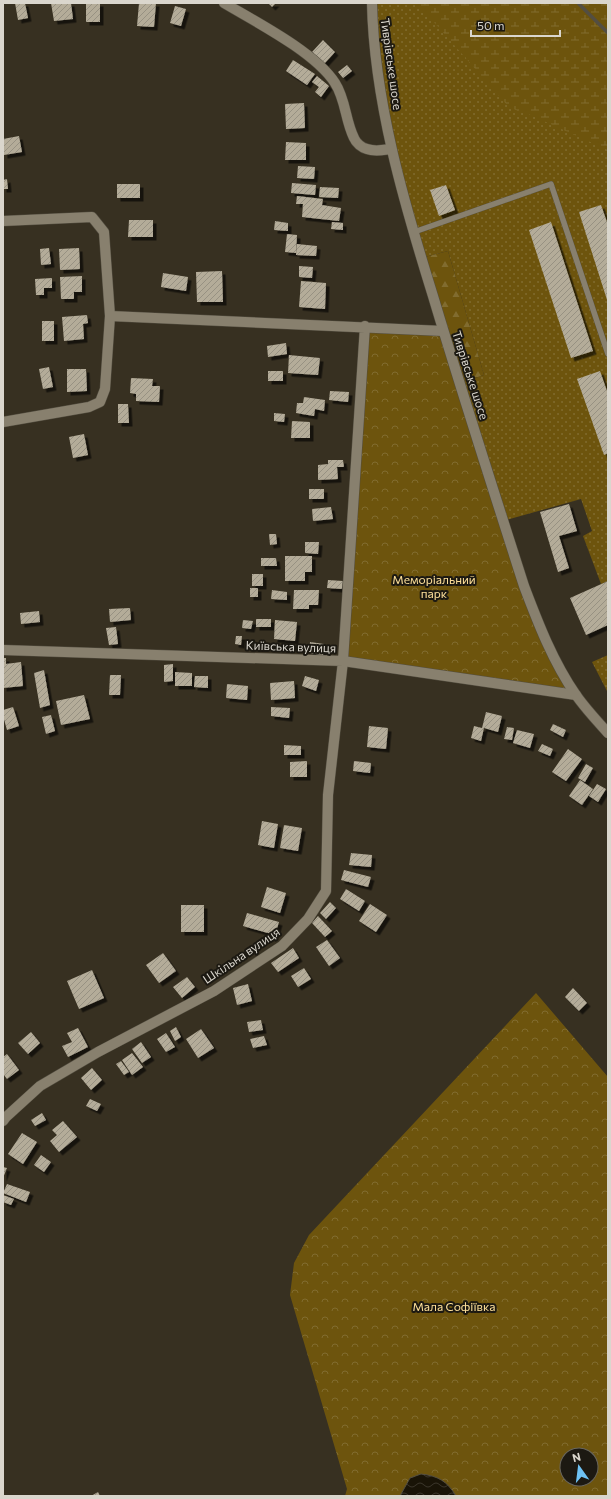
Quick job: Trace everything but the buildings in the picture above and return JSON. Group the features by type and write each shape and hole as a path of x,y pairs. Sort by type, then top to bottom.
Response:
{"street":[{"path":"224,3 289,42 316,62 330,75 341,94 354,138 358,144 366,149 376,151 391,149"},
{"name":"Тиврівське шосе","path":"372,3 373,37 391,149 443,331 524,586 548,644 576,695 608,732"},
{"path":"3,221 92,217 104,232 110,316 105,388 100,402 89,407 3,422"},
{"path":"110,316 365,326 443,331"},
{"name":"Шкільна вулиця","path":"3,1121 40,1086 98,1052 214,990 282,946 308,919 326,891 328,795 343,661 365,326"},
{"name":"Київська вулиця","path":"3,650 343,661 576,695"}],"lane":[{"path":"414,232 551,184 608,354"}],"green space":[{"path":"372,3 480,3 608,142 608,581 601,584 583,536 592,531 581,499 503,521 460,383 484,375 448,251 421,258 391,149"},
{"path":"417,3 608,3 608,150 508,106"},
{"path":"448,251 484,375 460,383 421,258"},
{"name":"Меморіальний парк","path":"365,326 443,331 524,586 576,695 343,661"},
{"path":"608,655 608,693 592,662"},
{"name":"Мала Софіївка","path":"536,993 608,1077 608,1496 345,1496 347,1489 290,1295 294,1263 309,1235"}],"water":[{"path":"421,1474 442,1480 456,1496 400,1496 410,1478"}],"waterway":[{"path":"578,3 608,33"}]}
